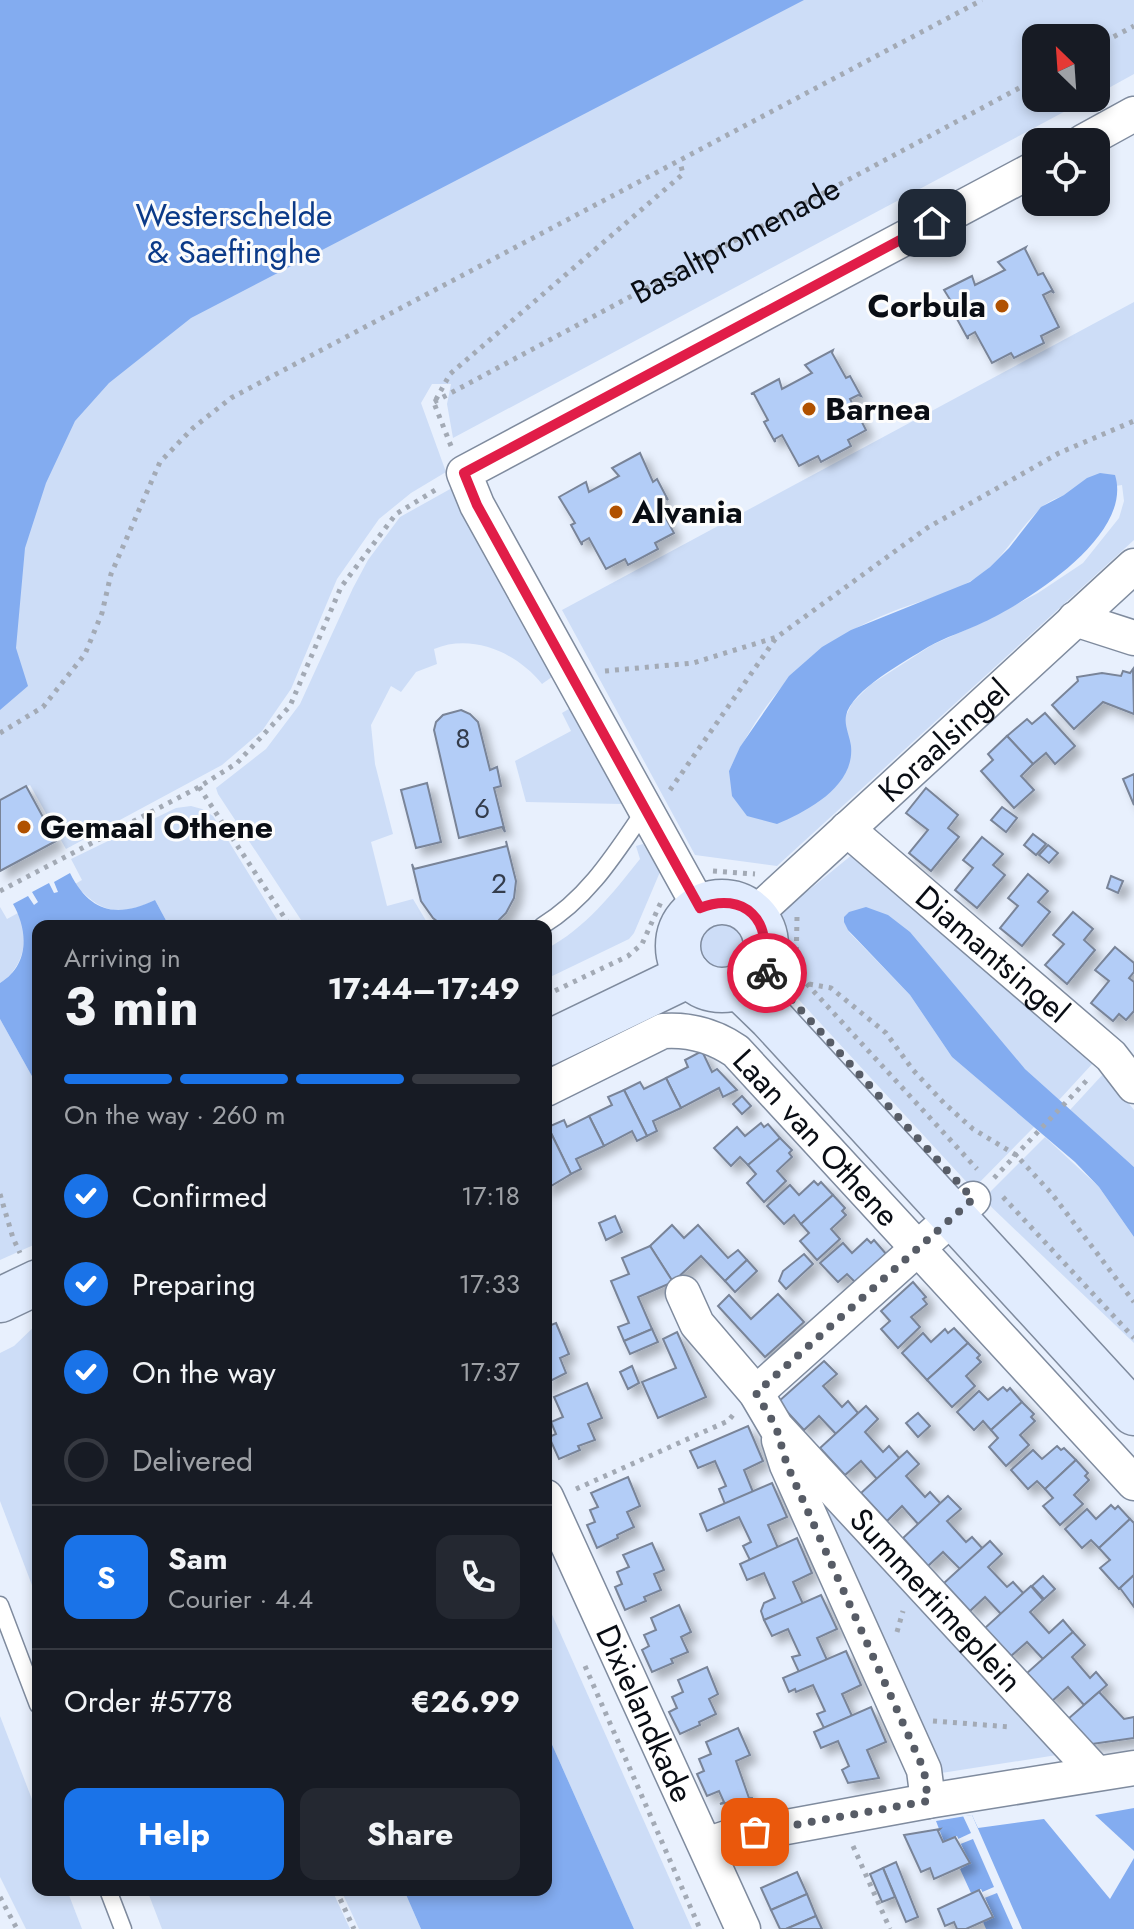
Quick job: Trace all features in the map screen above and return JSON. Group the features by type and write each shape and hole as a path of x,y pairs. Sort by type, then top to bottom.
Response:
{"street":[{"path":"1108,128 1134,114"},
{"path":"700,908 477,505 464,473 1022,175"},
{"name":"Koraalsingel","path":"754,915 1134,566"},
{"path":"1075,619 1134,638"},
{"name":"Diamantsingel","path":"847,829 1111,1056 1134,1086"},
{"path":"713,902 742,906 754,915 764,930 767,949 750,976 721,990 704,986 684,963 681,931 685,922 700,908 713,902"},
{"path":"552,1015 684,963"},
{"path":"552,1040 684,963"},
{"name":"Laan van Othene","path":"750,976 771,1018 977,1195 1134,1375"},
{"name":"Laan van Othene","path":"552,1086 663,1031 684,1029 720,1040 736,1051 1134,1483"},
{"path":"756,1393 977,1195"},
{"name":"Laan van Othene","path":"977,1195 1134,1413"},
{"name":"Summertimeplein","path":"683,1293 697,1324 756,1393 776,1427 1096,1773"},
{"name":"Summertimeplein","path":"776,1427 787,1465 924,1770 928,1801"},
{"name":"Dixielandkade","path":"552,1510 743,1929"},
{"path":"706,1845 727,1838 928,1801 1134,1768"}],"lane":[{"path":"551,920 564,912 598,878 648,814"},
{"path":"0,1605 32,1689"},
{"path":"110,1896 123,1929"}],"path":[{"path":"0,733 43,707 85,654 102,613 111,574 160,462 193,428 231,398 982,0"},
{"path":"1110,39 1134,26"},
{"name":"Basaltpromenade","path":"434,403 1022,87"},
{"path":"0,891 199,787 237,763 290,706 341,587 396,514 464,473 434,403 450,374 683,174 680,162"},
{"path":"648,814 777,637 927,528 1059,453 1134,421"},
{"path":"572,673 693,663 777,637"},
{"path":"199,787 286,920"},
{"path":"552,992 628,956 642,944 671,877 679,868 776,876 794,894 796,968 806,983 977,1195 1134,1338"},
{"path":"806,983 831,988 886,1033 913,1070 944,1103 973,1129 1016,1155 1052,1194 1134,1302"},
{"path":"1016,1155 1066,1103"},
{"path":"0,1194 25,1288"},
{"path":"552,1497 728,1421 756,1393"},
{"path":"883,1679 914,1577"},
{"name":"Dixielandkade","path":"584,1663 700,1929"},
{"path":"900,1718 1055,1730"},
{"path":"840,1817 890,1929"},
{"path":"339,1896 354,1929"},
{"path":"0,1897 17,1929"}],"green space":[{"name":"Westerschelde & Saeftinghe","path":"0,0 1134,0 1134,74 1110,87 1110,24 1022,24 1022,112 1064,112 1034,128 1022,128 1022,134 453,438 447,404 451,384 432,384 421,403 446,472 411,493 379,519 337,579 291,689 262,731 222,765 66,849 30,785 0,800"},
{"path":"1134,302 1134,540 777,866 695,855 562,610","holes":["1122,485 1124,501 1119,518 1083,563 1038,593 932,645 870,685 852,703 845,718 729,771 774,696 793,675 836,640 861,626 950,591 980,575 1041,508 1058,497"]},
{"path":"452,488 556,674 542,684 507,655 464,643 434,649 437,664 416,672 401,692 391,686 371,725 375,764 393,834 371,842 387,906 413,899 426,920 301,920 216,788 266,749 300,704 353,588 368,560 400,517"},
{"path":"572,707 623,804 526,802 515,761 571,731 562,713"},
{"path":"191,806 213,816 277,920 166,920 155,900 131,909 112,910 94,902 75,884 82,880 71,859 176,808"},
{"path":"643,844 660,872 634,933 629,939 552,976 552,946 574,931 619,885 640,859 636,846"},
{"path":"853,854 1094,1062 1059,1100 1025,1069 848,931 910,995 952,1057 1034,1127 973,1189 788,988 780,975 779,915 788,899 809,890"},
{"path":"0,907 7,919 18,913 24,942 15,969 0,983"},
{"path":"722,919 740,926 747,944 740,962 722,969 704,962 697,944 704,926"},
{"path":"0,1019 32,1076 32,1246 0,1260"},
{"path":"1105,1072 1134,1110 1134,1167 1070,1110"},
{"path":"1045,1137 1099,1187 1134,1237 1134,1343 983,1199"},
{"path":"32,1329 32,1585 0,1501 0,1353 14,1346"},
{"path":"814,1487 1057,1755 935,1774"},
{"path":"552,1614 692,1929 634,1929 552,1744"},
{"path":"0,1716 32,1799 32,1896 69,1896 82,1929 26,1929 0,1877"},
{"path":"149,1896 335,1896 350,1929 162,1929"},
{"path":"344,1896 407,1896 421,1929 359,1929"}],"water":[{"path":"0,0 804,0 191,318 109,383 75,421 46,483 25,548 16,648 28,686 0,710"},
{"path":"1100,473 1115,475 1117,498 1108,521 1093,543 1072,564 1025,599 935,643 868,686 850,706 846,716 850,760 838,785 827,795 777,824 747,816 732,796 729,771 740,747 789,676 822,647 851,630 970,582 1009,548 1041,507"},
{"path":"70,873 86,897 96,904 117,910 155,900 166,920 32,920 32,1076 0,1019 0,983 17,967 23,946 22,925 13,904 28,896 34,905 38,902 32,892 49,883 54,893 58,892 54,882"},
{"path":"866,907 888,915 910,932 1025,1069 1134,1167 1134,1237 1099,1187 1075,1162 952,1057 910,995 848,930 844,917 849,912"},
{"path":"552,1744 634,1929 421,1929 407,1896 552,1896"},
{"path":"1134,1808 1134,1851 1095,1815"},
{"path":"972,1815 978,1828 1044,1819 1110,1899 1134,1858 1134,1929 986,1929 983,1922 994,1917 981,1889 971,1893 960,1869 970,1863 957,1836 944,1842 936,1821"}],"pier":[{"path":"972,1815 1022,1929 1013,1929 997,1893 982,1899 980,1893 994,1887 973,1839 958,1845 956,1840 971,1833 963,1816"}],"building":[{"name":"Corbula","path":"1026,247 1038,275 1043,273 1054,293 1051,291 1043,295 1059,327 1041,336 1044,343 1014,358 1011,353 992,363 975,332 968,339 957,319 961,317 944,290 972,276 975,285 1005,270 998,262"},
{"name":"Barnea","path":"833,350 846,378 850,376 861,396 850,399 866,430 848,440 851,446 821,462 818,456 799,466 782,435 775,442 764,422 768,420 754,394 751,394 779,379 782,389 812,373 805,365"},
{"name":"Alvania","path":"640,453 653,482 657,479 668,500 665,498 657,502 674,533 655,543 658,549 628,565 625,559 606,569 589,538 582,545 571,525 575,523 559,497 586,482 589,492 619,476 612,468"},
{"path":"1133,669 1134,714 1103,702 1074,729 1052,705 1078,681 1077,677 1102,673 1121,676 1123,671 1130,673"},
{"path":"461,710 478,722 490,770 497,767 501,786 494,788 505,832 502,827 459,838 434,730 436,722 443,715"},
{"path":"1045,713 1075,746 1055,764 1046,753 1033,764 1007,736 1027,719 1032,724"},
{"path":"1007,736 1033,764 1021,776 1034,790 1014,808 981,771 993,760 988,754"},
{"path":"1134,774 1134,805 1123,779"},
{"path":"427,783 441,842 416,848 401,790"},
{"name":"Gemaal Othene","path":"26,786 56,841 0,871 0,800"},
{"path":"926,788 958,815 948,828 959,837 931,871 909,853 928,830 906,813"},
{"path":"1002,807 1017,818 1006,832 991,820"},
{"path":"1033,834 1046,844 1036,855 1024,845"},
{"path":"982,837 1003,854 993,865 1005,875 977,908 955,890 973,868 963,860"},
{"path":"506,841 516,881 514,898 499,920 433,918 421,901 412,864 414,869 507,846"},
{"path":"1048,845 1058,853 1049,863 1039,855"},
{"path":"1028,874 1048,891 1038,902 1050,912 1022,946 1000,928 1018,906 1008,898"},
{"path":"1111,876 1123,881 1118,893 1107,888"},
{"path":"1073,912 1093,929 1084,940 1095,950 1067,984 1045,965 1064,944 1053,935"},
{"path":"1115,947 1134,963 1134,972 1129,978 1134,982 1134,1011 1126,1020 1119,1014 1113,1021 1091,1003 1109,981 1095,970"},
{"path":"702,1051 712,1072 717,1069 737,1090 723,1097 719,1088 681,1108 666,1078 688,1067 685,1060"},
{"path":"666,1078 681,1108 653,1121 657,1131 647,1136 624,1090 640,1082 644,1089"},
{"path":"624,1090 647,1136 637,1141 632,1131 604,1146 589,1116 612,1105 608,1097"},
{"path":"742,1096 751,1106 742,1114 733,1104"},
{"path":"589,1116 604,1146 576,1159 581,1169 571,1174 552,1135 552,1125 564,1120 567,1127"},
{"path":"761,1123 764,1127 768,1124 780,1138 748,1165 740,1157 731,1166 714,1148 737,1127 745,1136"},
{"path":"552,1135 571,1174 552,1185"},
{"path":"780,1138 792,1150 789,1153 792,1157 777,1171 786,1181 764,1202 747,1183 756,1174 748,1165"},
{"path":"814,1181 818,1185 821,1182 833,1195 801,1224 794,1215 784,1224 767,1206 790,1185 799,1195"},
{"path":"833,1195 845,1208 842,1211 846,1215 831,1229 840,1239 817,1260 800,1241 809,1233 801,1224"},
{"path":"615,1216 622,1232 606,1240 599,1223"},
{"path":"672,1225 684,1238 698,1225 728,1258 738,1250 747,1260 725,1281 701,1256 673,1282 650,1246"},
{"path":"867,1239 871,1243 874,1240 887,1255 856,1283 847,1274 838,1282 820,1263 843,1243 852,1253"},
{"path":"650,1246 673,1282 638,1297 652,1329 624,1341 618,1327 629,1323 611,1281 629,1274 622,1258"},
{"path":"804,1254 813,1264 786,1289 779,1281 783,1271"},
{"path":"747,1260 757,1271 735,1292 725,1281"},
{"path":"913,1282 926,1297 923,1299 927,1304 911,1317 920,1327 898,1348 881,1329 890,1321 881,1311"},
{"path":"778,1294 804,1322 765,1357 718,1306 729,1295 751,1319"},
{"path":"556,1323 569,1354 560,1358 566,1373 552,1380 552,1325"},
{"path":"954,1328 968,1343 927,1380 902,1353 923,1333 931,1342 945,1329 948,1333"},
{"path":"652,1329 658,1342 630,1354 624,1341"},
{"path":"677,1332 706,1397 658,1418 642,1382 676,1368 663,1339"},
{"path":"968,1343 980,1355 977,1358 981,1362 966,1376 975,1386 952,1407 927,1380"},
{"path":"824,1361 837,1374 823,1386 842,1407 848,1401 858,1413 836,1434 819,1416 804,1430 778,1402"},
{"path":"632,1366 639,1383 628,1389 620,1372"},
{"path":"587,1383 602,1418 588,1424 595,1440 578,1446 580,1450 559,1459 552,1444 552,1436 556,1434 552,1422 563,1417 554,1397"},
{"path":"1003,1387 1007,1391 1010,1388 1022,1402 991,1430 983,1421 974,1430 957,1412 979,1391 988,1400"},
{"path":"1022,1402 1034,1414 1031,1417 1035,1421 1020,1435 1029,1445 1006,1466 989,1447 998,1438 991,1430"},
{"path":"866,1406 878,1419 865,1432 883,1452 889,1446 900,1459 877,1479 861,1461 845,1475 820,1448"},
{"path":"918,1413 930,1426 918,1437 906,1423"},
{"path":"748,1426 763,1461 744,1470 753,1492 725,1504 719,1489 726,1486 715,1461 698,1468 690,1451"},
{"path":"1057,1446 1061,1450 1064,1448 1076,1460 1045,1489 1037,1481 1028,1489 1011,1470 1033,1450 1042,1459"},
{"path":"907,1451 919,1464 906,1476 925,1497 930,1492 941,1504 919,1525 902,1506 887,1521 861,1493"},
{"path":"1076,1460 1088,1473 1085,1476 1089,1480 1074,1495 1083,1504 1060,1525 1043,1506 1053,1498 1045,1489"},
{"path":"628,1477 640,1506 627,1512 634,1527 597,1548 587,1525 595,1522 590,1510 598,1507 591,1493"},
{"path":"772,1483 787,1517 768,1525 778,1548 750,1560 743,1546 751,1542 739,1517 707,1531 700,1514"},
{"path":"948,1496 961,1509 947,1521 966,1542 972,1537 983,1549 960,1569 943,1552 928,1566 903,1538"},
{"path":"1111,1505 1115,1509 1118,1506 1130,1519 1099,1548 1091,1540 1082,1548 1065,1529 1087,1509 1096,1519"},
{"path":"1130,1519 1134,1523 1134,1575 1119,1589 1100,1568 1110,1560 1099,1548"},
{"path":"797,1538 812,1573 793,1582 803,1604 764,1620 761,1611 764,1603 775,1598 764,1573 747,1580 740,1564"},
{"path":"990,1541 1002,1554 988,1567 1007,1587 1013,1582 1024,1594 1001,1614 985,1597 970,1611 944,1583"},
{"path":"652,1543 664,1570 654,1574 661,1590 625,1610 615,1587 622,1584 617,1572 629,1567 623,1555"},
{"path":"1134,1575 1134,1607 1120,1588"},
{"path":"1043,1576 1055,1589 1044,1599 1032,1586"},
{"path":"1031,1586 1043,1600 1030,1612 1049,1633 1063,1620 1073,1632 1043,1659 1027,1642 1011,1656 985,1628"},
{"path":"821,1595 837,1629 817,1638 827,1660 799,1672 792,1657 800,1655 788,1629 772,1636 764,1620"},
{"path":"679,1605 691,1632 681,1637 688,1652 652,1672 642,1650 649,1646 644,1635 656,1630 651,1618"},
{"path":"1073,1632 1085,1645 1072,1657 1090,1678 1096,1672 1107,1685 1084,1705 1068,1687 1052,1701 1027,1673"},
{"path":"846,1651 861,1685 842,1694 852,1716 824,1728 817,1714 825,1711 813,1685 789,1692 783,1678"},
{"path":"707,1667 718,1694 709,1699 716,1714 680,1734 669,1712 677,1708 672,1697 683,1692 678,1680"},
{"path":"1099,1692 1124,1719 1134,1717 1134,1738 1092,1744 1068,1719"},
{"path":"871,1707 886,1742 867,1750 879,1778 848,1783 842,1770 849,1766 838,1741 821,1748 814,1732"},
{"path":"738,1728 750,1755 736,1761 749,1798 753,1798 720,1804 724,1802 719,1791 707,1796 697,1774 704,1771 699,1759 711,1754 706,1742"},
{"path":"940,1829 943,1842 955,1837 970,1863 934,1879 930,1868 921,1872 904,1835"},
{"path":"896,1862 918,1917 906,1922 883,1868"},
{"path":"883,1868 895,1897 882,1902 870,1874"},
{"path":"797,1872 807,1894 771,1910 761,1888"},
{"path":"979,1890 993,1917 966,1929 957,1929 954,1922 945,1926 938,1909"},
{"path":"807,1894 816,1916 780,1929 771,1910"},
{"path":"816,1916 822,1929 786,1929"}],"way so far":[{"path":"755,1832 928,1801 924,1770 787,1465 776,1427 756,1393 973,1199 767,973"}],"place":[{"name":"Corbula","path":"1002,306"},
{"name":"Barnea","path":"809,409"},
{"name":"Alvania","path":"616,512"},
{"name":"Gemaal Othene","path":"24,827"}],"route":[{"path":"767,973 761,966 767,949 764,930 754,915 742,906 728,902 713,902 700,908 477,505 464,473 932,223"}]}
